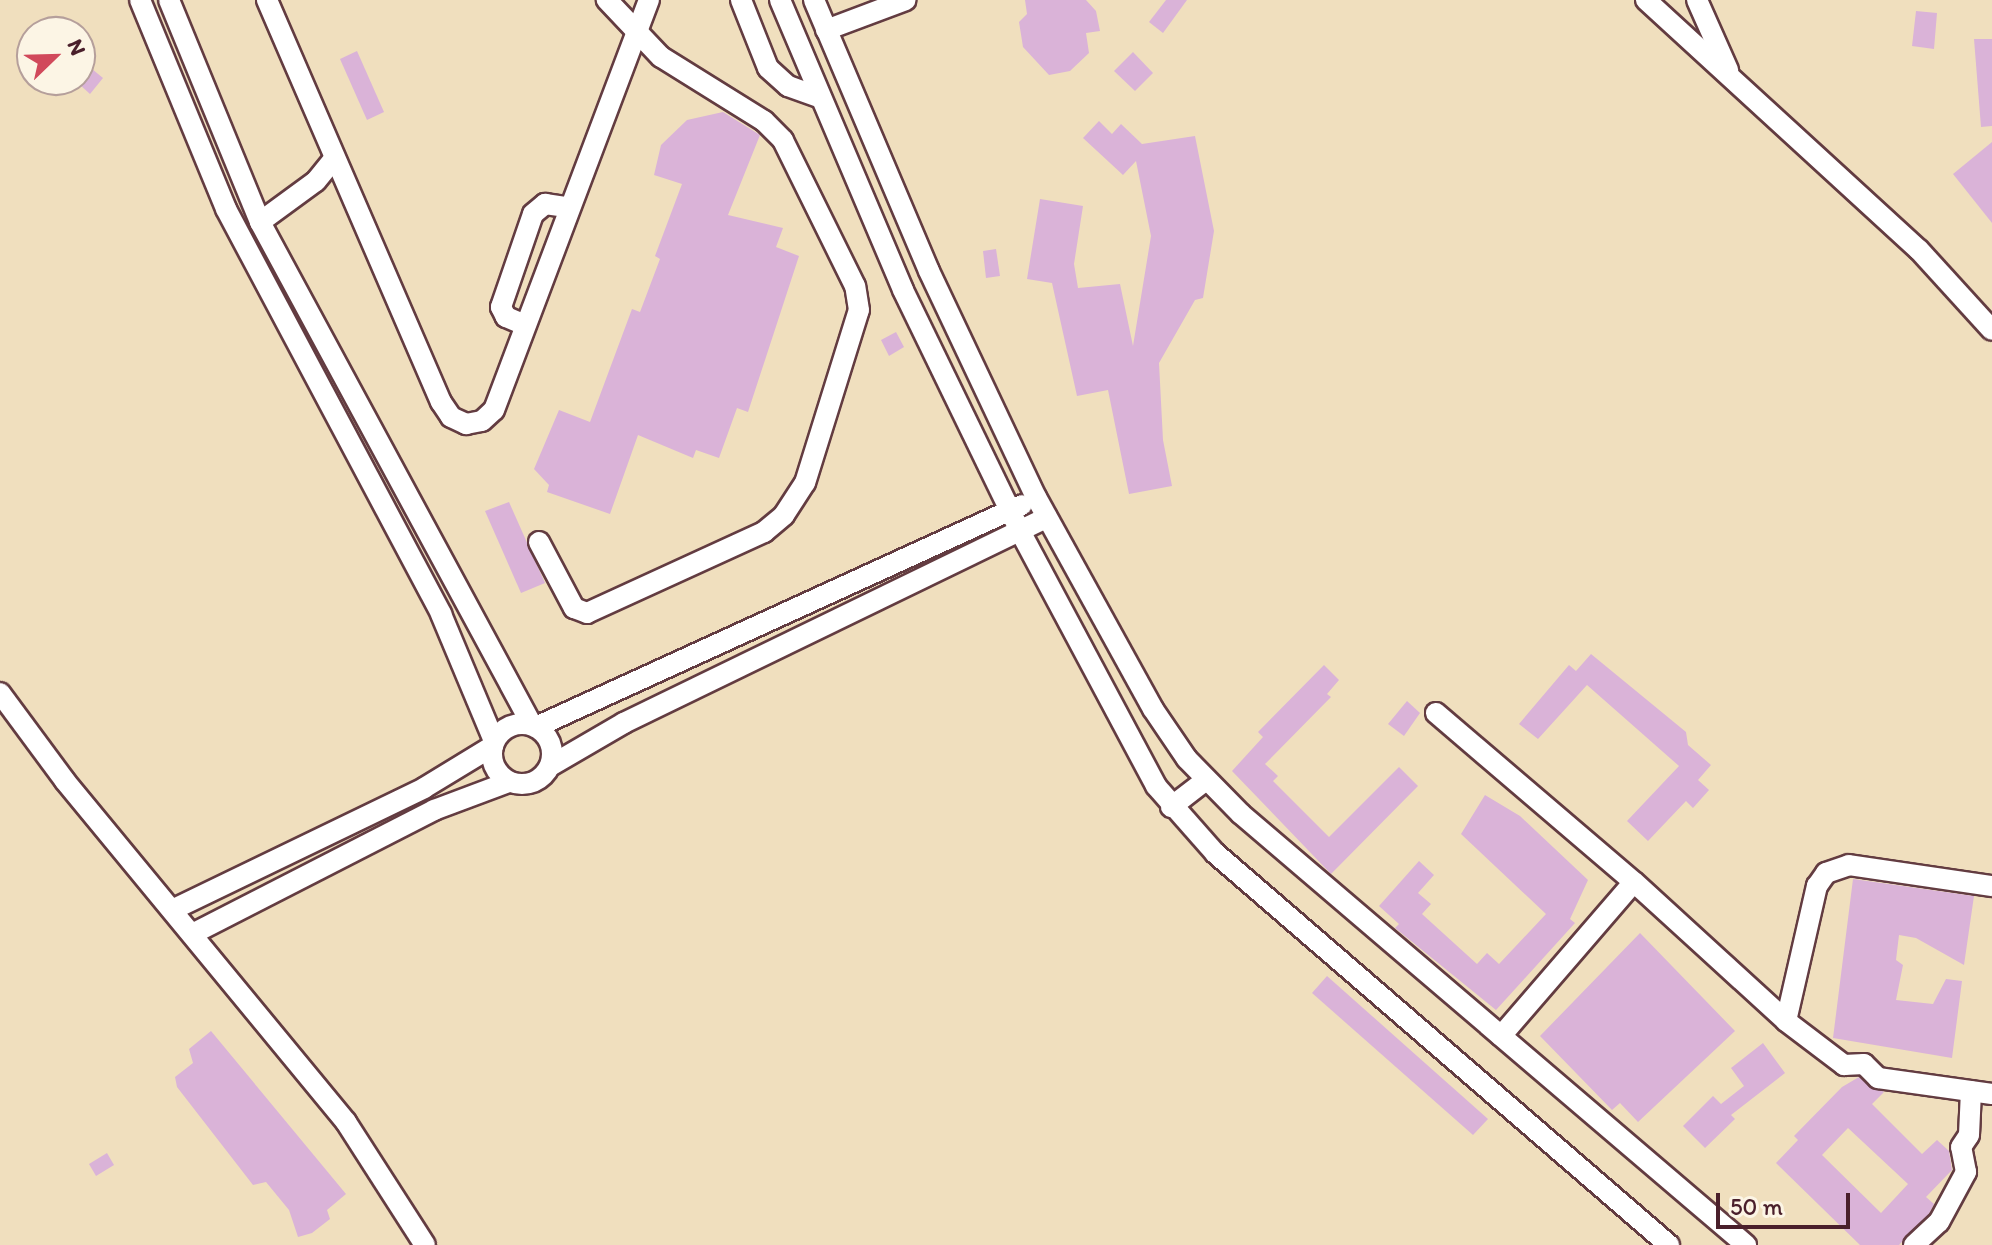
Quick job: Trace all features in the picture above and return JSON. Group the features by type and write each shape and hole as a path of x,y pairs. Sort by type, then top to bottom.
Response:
{"street":[{"path":"140,0 226,209 441,614 494,744 494,767 509,782"},
{"path":"169,0 260,222 534,726 552,748 550,766"},
{"path":"267,0 334,159 451,417 466,424 489,416 649,0"},
{"path":"539,542 574,608 587,613 764,532 784,515 805,483 857,322 855,286 783,140 764,121 685,74 634,34 607,0"},
{"path":"741,0 768,68 788,86 821,98"},
{"path":"780,0 903,290 1009,511 1125,732 1171,807 1227,863 1669,1245"},
{"path":"814,0 929,271 1036,497 1153,709 1206,780 1746,1245"},
{"path":"826,30 906,0"},
{"path":"1646,0 1919,250 1992,330"},
{"path":"1697,0 1731,77"},
{"path":"260,222 316,181 334,159"},
{"path":"525,325 506,317 501,307 533,214 545,204 567,207"},
{"path":"172,910 424,788 494,744 510,726 534,726 1036,497"},
{"path":"194,933 434,810 509,782 538,780 550,766 624,723 1047,518"},
{"path":"0,693 376,1162 425,1245"},
{"path":"1436,713 1634,882 1786,1021 1844,1065 1864,1064 1878,1078 1992,1094"},
{"path":"1171,807 1206,780"},
{"path":"1786,1021 1817,886 1826,873 1849,865 1992,886"},
{"path":"1501,1036 1634,882"},
{"path":"1914,1245 1939,1222 1966,1172 1961,1147 1969,1135 1971,1091"}],"building":[{"path":"1025,0 1086,0 1096,11 1100,31 1086,33 1089,53 1070,71 1049,75 1023,47 1019,22 1027,14"},
{"path":"1166,0 1187,0 1163,33 1149,22"},
{"path":"1916,11 1937,13 1934,49 1912,46"},
{"path":"1974,39 1992,39 1992,126 1981,127"},
{"path":"357,51 384,112 367,120 340,59"},
{"path":"1133,52 1153,73 1135,91 1114,71"},
{"path":"96,72 103,78 96,87"},
{"path":"723,112 760,135 728,215 783,228 776,247 799,256 748,412 737,408 719,458 696,450 693,458 638,435 610,514 547,492 549,485 534,469 559,410 590,422 632,309 640,312 660,259 655,256 682,184 654,175 661,145 687,120"},
{"path":"1099,121 1112,134 1121,124 1142,144 1195,136 1214,231 1203,298 1195,300 1159,363 1163,440 1172,486 1129,494 1108,390 1077,396 1052,283 1027,279 1040,199 1083,206 1074,264 1078,288 1120,284 1133,346 1151,236 1136,161 1123,175 1083,138"},
{"path":"1992,142 1992,223 1953,174"},
{"path":"996,249 1000,276 986,278 983,251"},
{"path":"896,332 904,347 889,356 881,340"},
{"path":"509,502 545,583 521,593 485,511"},
{"path":"1591,654 1686,732 1688,745 1711,765 1698,780 1709,790 1693,808 1686,801 1648,841 1627,821 1679,766 1587,685 1538,739 1519,724 1569,665 1576,671"},
{"path":"1324,665 1339,680 1327,694 1331,697 1265,764 1278,776 1273,781 1329,837 1399,767 1418,786 1331,874 1232,771 1263,737 1258,732"},
{"path":"1407,701 1420,713 1404,736 1388,724"},
{"path":"1485,795 1520,816 1588,880 1570,919 1575,923 1496,1010 1395,928 1399,924 1379,906 1419,861 1434,875 1418,893 1431,904 1422,914 1477,964 1487,953 1499,964 1546,914 1461,834"},
{"path":"1853,879 1974,896 1964,965 1916,938 1899,935 1896,960 1903,965 1896,1000 1933,1004 1946,979 1962,981 1952,1058 1833,1038"},
{"path":"1640,933 1735,1031 1638,1122 1620,1103 1612,1110 1540,1036"},
{"path":"1327,976 1488,1119 1473,1135 1312,993"},
{"path":"211,1031 346,1194 327,1210 330,1219 312,1233 298,1237 289,1210 266,1182 253,1185 177,1087 175,1077 193,1063 189,1049"},
{"path":"1763,1043 1785,1073 1731,1115 1735,1119 1705,1148 1683,1126 1713,1096 1721,1104 1744,1086 1731,1068"},
{"path":"1859,1077 1884,1092 1872,1104 1922,1154 1937,1140 1949,1151 1952,1170 1926,1197 1934,1204 1929,1214 1899,1245 1860,1245 1776,1163 1798,1140 1794,1136 1842,1087","holes":["1848,1128 1908,1184 1881,1213 1822,1155"]},
{"path":"107,1153 114,1165 96,1176 89,1164"}]}
